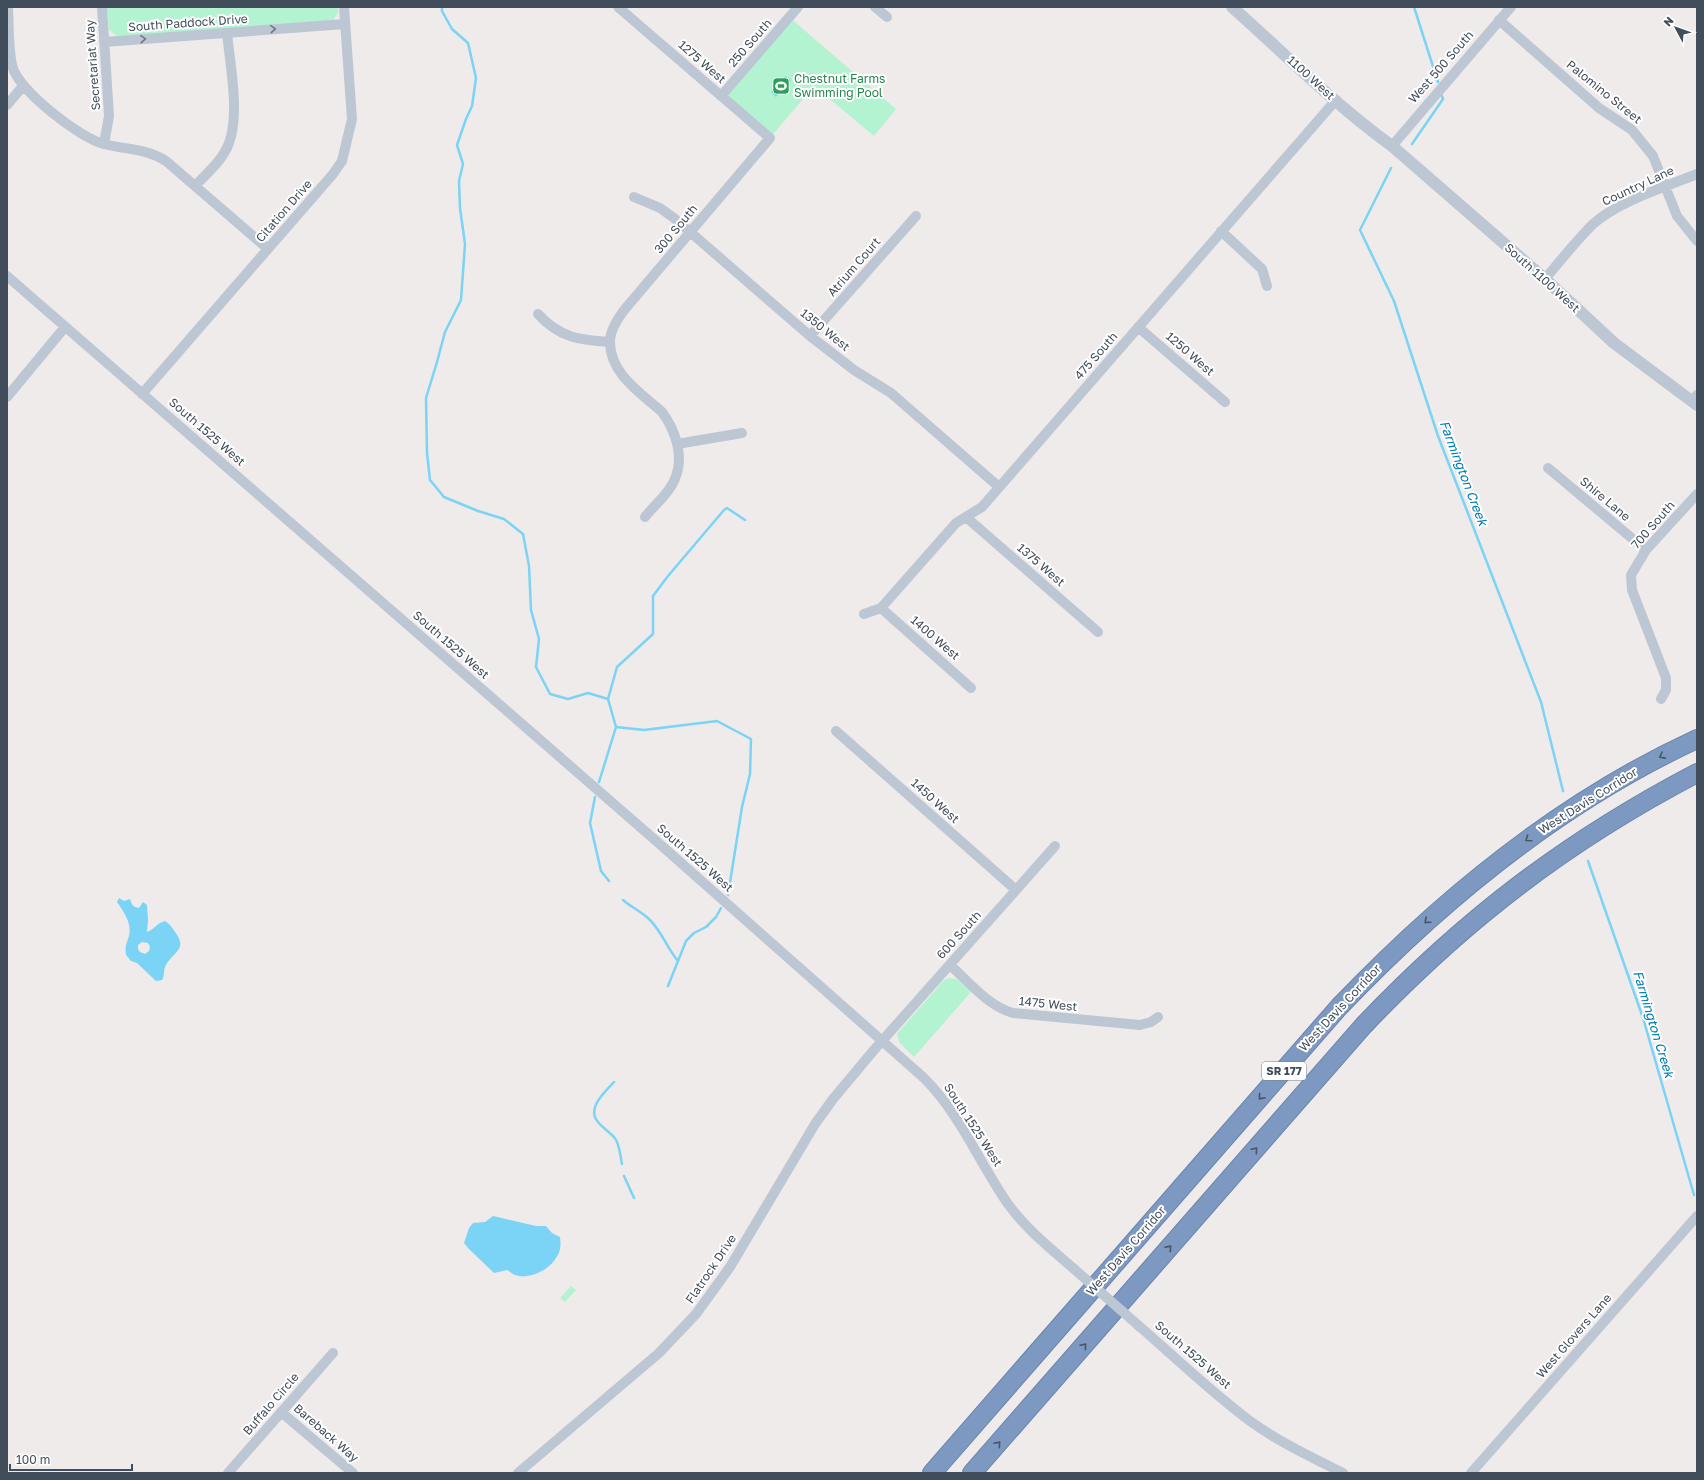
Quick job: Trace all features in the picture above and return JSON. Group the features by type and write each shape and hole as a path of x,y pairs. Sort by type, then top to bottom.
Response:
{"highway":[{"name":"West Davis Corridor","path":"932,1473 1339,1007 1395,950 1447,902 1521,844 1608,787 1660,757 1697,739"},
{"name":"SR 177","path":"972,1473 1364,1025 1414,974 1485,911 1540,868 1617,817 1697,773"}],"street":[{"path":"8,7 12,66 16,77 23,86 70,127 86,138 104,144 154,153 166,161 268,249"},
{"name":"Secretariat Way","path":"102,7 109,116 104,144"},
{"name":"Citation Drive","path":"142,394 333,174 342,161 352,119 344,7"},
{"name":"1275 West","path":"618,7 770,138"},
{"name":"250 South","path":"721,96 798,7"},
{"path":"875,7 888,17"},
{"name":"1100 West","path":"1232,7 1336,100 1374,133 1392,146"},
{"name":"West 500 South","path":"1392,146 1511,7"},
{"name":"Palomino Street","path":"1499,20 1599,108 1632,130 1653,156 1677,216 1697,241"},
{"name":"South Paddock Drive","path":"104,42 346,24"},
{"path":"195,186 219,160 229,143 233,126 234,105 227,33"},
{"path":"7,105 23,86"},
{"name":"475 South","path":"864,614 880,608 947,531 956,523 982,506 1336,100"},
{"name":"300 South","path":"610,342 617,320 625,309 770,138"},
{"name":"South 1100 West","path":"1392,146 1545,279 1614,343 1695,400"},
{"name":"Country Lane","path":"1545,279 1594,224 1608,213 1697,174"},
{"name":"1350 West","path":"634,198 646,201 660,208 690,232 810,336 854,370 891,393 999,487"},
{"name":"Atrium Court","path":"810,336 916,216"},
{"path":"1221,231 1262,269 1267,286"},
{"name":"South 1525 West","path":"7,276 654,839 924,1078 942,1097 1014,1211 1036,1236 1226,1402 1250,1421 1295,1449 1343,1473"},
{"path":"538,314 548,325 561,333 587,341 610,342 616,366 621,375 662,412 671,427 678,444 680,455 675,481 645,517"},
{"name":"1250 West","path":"1138,326 1225,402"},
{"path":"7,396 65,327"},
{"path":"678,444 742,433"},
{"name":"Shire Lane","path":"1548,468 1646,550"},
{"name":"700 South","path":"1661,699 1666,690 1666,678 1632,590 1631,575 1646,550 1697,494"},
{"name":"1375 West","path":"966,517 1098,632"},
{"name":"1400 West","path":"880,608 972,688"},
{"name":"1450 West","path":"836,731 1016,890"},
{"name":"600 South","path":"882,1041 1055,846"},
{"name":"1475 West","path":"950,965 992,1002 1002,1009 1014,1013 1140,1025 1151,1022 1158,1017"},
{"name":"Flatrock Drive","path":"518,1473 659,1353 696,1314 730,1267 824,1111 882,1041"},
{"name":"West Glovers Lane","path":"1471,1473 1697,1216"},
{"name":"Buffalo Circle","path":"228,1473 333,1353"},
{"name":"Bareback Way","path":"281,1412 353,1473"}],"green space":[{"path":"107,7 338,7 338,13 332,22 117,36 109,30"},
{"path":"789,17 896,109 874,136 814,86 770,138 721,96"},
{"path":"949,978 957,979 971,992 914,1057 899,1042 897,1034 944,980"},
{"path":"571,1286 576,1290 565,1302 560,1298"}],"water":[{"name":"Chestnut Farms Swimming Pool","path":"785,76 791,80 776,97 771,92"},
{"path":"119,898 124,901 130,899 131,903 135,907 139,908 143,902 147,905 147,932 165,921 180,940 178,951 166,965 162,980 156,981 137,963 131,961 126,955 126,943 130,931 125,914 117,902","holes":["142,942 148,943 150,947 149,951 145,954 140,952 138,945"]},
{"path":"493,1216 536,1226 546,1226 552,1233 560,1237 560,1248 556,1258 544,1270 532,1275 514,1275 507,1270 494,1273 464,1243 469,1228 473,1223 485,1222"}],"waterway":[{"path":"442,7 442,11 452,29 468,43 476,78 472,106 457,145 463,164 459,181 460,208 465,244 461,300 445,332 426,398 427,453 430,480 444,497 478,511 504,519 523,534 529,566 531,610 539,639 536,667 550,694 568,699 588,693 608,699 616,727 599,782"},
{"name":"Farmington Creek","path":"1414,7 1438,82"},
{"name":"Farmington Creek","path":"1412,144 1443,99 1442,96"},
{"name":"Farmington Creek","path":"1391,168 1360,230 1394,301 1438,436 1541,702 1563,791"},
{"path":"608,699 617,667 653,634 653,596 668,576 724,510 727,508 745,520"},
{"path":"616,727 644,730 717,721 751,739 750,774 742,807 728,895"},
{"path":"595,797 590,823 601,871 609,881"},
{"name":"Farmington Creek","path":"1588,861 1643,1018 1694,1195"},
{"path":"623,900 644,914 650,920 678,961"},
{"path":"668,986 686,941 694,933 706,927 716,917 721,908"},
{"path":"614,1082 598,1100 594,1111 595,1117 601,1126 616,1140 619,1146 622,1164"},
{"path":"624,1176 634,1198"}],"place":[{"name":"Chestnut Farms Swimming Pool","path":"781,86"}]}
